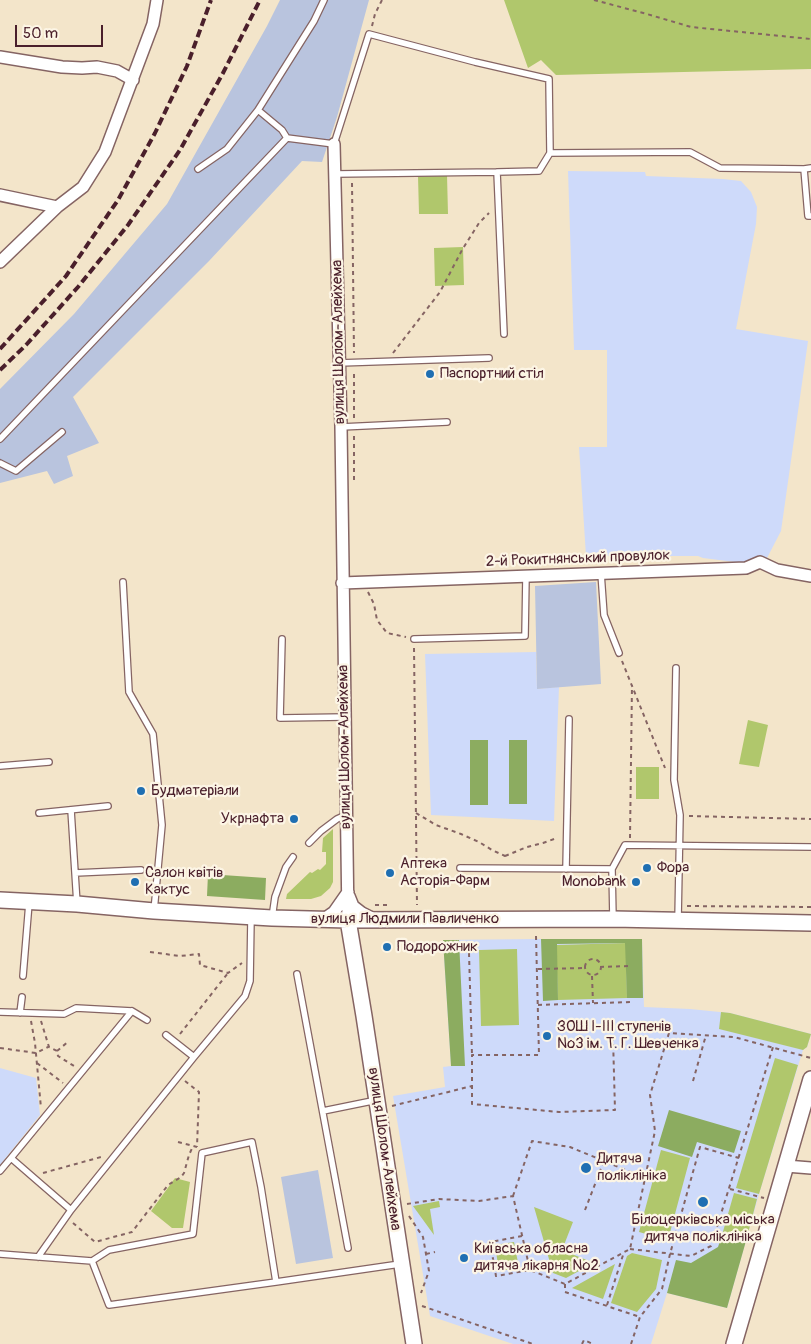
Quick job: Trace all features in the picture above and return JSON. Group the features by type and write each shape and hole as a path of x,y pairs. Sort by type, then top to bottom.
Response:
{"main road":[{"name":"вулиця Людмили Павличенко","path":"0,900 272,918 348,920 375,912 811,923"},
{"path":"353,948 357,936 375,912"},
{"path":"324,919 338,927 353,948"},
{"name":"вулиця Шолом-Алейхема","path":"348,920 414,1344"},
{"path":"734,1344 811,1079"}],"street":[{"path":"0,262 57,207 83,188 105,152 154,24 157,0"},
{"path":"0,57 62,67 97,67 118,71 132,80"},
{"name":"вулиця Шолом-Алейхема","path":"334,144 341,427 348,920"},
{"path":"0,196 57,207"},
{"name":"2-й Рокитнянський провулок","path":"342,583 746,568 760,562 777,570 811,576"},
{"path":"348,892 353,906 362,914 375,912"},
{"path":"324,919 334,912 348,892"},
{"path":"786,1166 811,1168"}],"lane":[{"path":"198,169 227,149 258,110 314,21 324,0"},
{"path":"287,138 334,144 369,34 549,79 550,153 540,171 335,174"},
{"path":"258,110 282,130 287,138"},
{"path":"0,439 287,138"},
{"path":"550,153 690,152 720,168 808,168 808,216 811,216"},
{"path":"497,172 504,334"},
{"path":"339,363 489,358"},
{"path":"341,427 448,422"},
{"path":"0,463 16,471 62,432"},
{"path":"601,573 604,615 619,653"},
{"path":"414,639 525,636 526,576"},
{"path":"123,582 129,692 153,734 162,825 154,911"},
{"path":"282,639 280,718 344,717"},
{"path":"676,668 674,780 680,815 678,920"},
{"path":"566,869 569,719"},
{"path":"0,766 49,762"},
{"path":"38,812 108,806"},
{"path":"71,810 77,904"},
{"path":"309,843 321,831 346,815"},
{"path":"613,919 612,869 625,846 811,847"},
{"path":"272,918 275,898 286,867 294,857"},
{"path":"460,868 612,869"},
{"path":"75,873 141,870"},
{"path":"23,976 29,901"},
{"path":"38,1257 71,1210 245,996 250,981 251,917"},
{"path":"297,974 348,1248"},
{"path":"20,1012 22,997"},
{"path":"0,1012 64,1014 76,1008 132,1011 147,1020"},
{"path":"0,1171 132,1011"},
{"path":"166,1035 194,1058"},
{"path":"322,1111 377,1100"},
{"path":"0,1254 92,1261 109,1250 193,1234 202,1153 252,1142 276,1282"},
{"path":"11,1158 71,1210"},
{"path":"92,1261 109,1306 401,1263"}],"path":[{"path":"369,34 375,14 382,0"},
{"path":"594,0 691,27 811,39"},
{"path":"352,173 354,485"},
{"path":"387,362 440,292 462,250 479,223 498,204"},
{"path":"362,582 374,604 377,620 387,633 414,639 417,905"},
{"path":"619,653 667,773 674,780"},
{"path":"630,846 632,685"},
{"path":"416,813 436,825 461,834 505,856 567,834"},
{"path":"680,815 811,819"},
{"path":"505,856 506,868"},
{"path":"375,912 392,905"},
{"path":"472,1055 539,1055 536,936"},
{"path":"150,952 180,956 199,954 200,965 228,973"},
{"path":"469,953 472,1104 559,1112 615,1110 613,1038"},
{"path":"174,1042 228,973 250,957"},
{"path":"592,959 597,960 600,966 599,971 592,974 588,973 585,968 588,961 592,959"},
{"path":"600,966 631,966"},
{"path":"537,970 585,968"},
{"path":"592,974 593,1003"},
{"path":"538,1005 631,1002"},
{"path":"29,1013 36,1053 42,1121"},
{"path":"38,1013 49,1047 57,1051 58,1056 83,1071"},
{"path":"630,1249 655,1131 650,1095 670,1033 734,1037 811,1058"},
{"path":"693,1081 706,1035"},
{"path":"57,1051 69,1041"},
{"path":"0,1048 36,1053 49,1047"},
{"path":"565,1284 630,1249 691,1256 711,1246 773,1048"},
{"path":"37,1063 69,1088"},
{"path":"178,1077 199,1092 197,1147 178,1142"},
{"path":"392,1106 472,1086"},
{"path":"530,1270 513,1196 532,1141 570,1147 646,1178"},
{"path":"66,1217 95,1242 132,1232 168,1184 181,1177 184,1173 188,1155 193,1146"},
{"path":"631,1344 640,1317 662,1290 670,1254 700,1147 739,1158"},
{"path":"32,1177 118,1151"},
{"path":"585,1210 604,1161"},
{"path":"729,1189 776,1202"},
{"path":"407,1204 438,1199 479,1201 513,1196"},
{"path":"409,1216 424,1237 429,1271 421,1293"},
{"path":"522,1236 490,1242 496,1276 530,1270 565,1284"},
{"path":"426,1254 436,1252"},
{"path":"606,1306 624,1252"},
{"path":"565,1284 564,1292 640,1317"},
{"path":"407,1300 534,1344"},
{"path":"582,1344 584,1340 593,1344"}],"shaded area":[{"path":"280,0 369,0 337,117 322,162 302,161 209,261 73,397 99,443 67,456 73,476 54,484 47,471 0,483 0,389 74,314 167,204"},
{"path":"568,171 645,172 646,176 741,181 751,192 757,207 756,224 736,329 808,341 781,531 766,560 743,563 698,556 586,556 579,447 607,447 607,350 574,350"},
{"path":"596,582 601,684 537,689 535,586"},
{"path":"536,652 537,689 559,687 554,821 431,815 425,654"},
{"name":"Дитяча поліклініка","path":"642,939 644,1007 730,1013 811,1034 807,1047 803,1050 759,1194 727,1308 667,1293 651,1344 513,1344 430,1316 393,1096 445,1087 443,1067 451,1066 443,940"},
{"path":"0,1068 36,1078 40,1115 0,1165"},
{"path":"318,1170 333,1258 296,1264 281,1177"}],"green space":[{"path":"504,0 811,0 811,69 556,75 541,60 528,68"},
{"path":"447,175 448,214 419,214 418,176"},
{"path":"463,247 464,285 435,286 434,248"},
{"path":"748,720 768,725 759,767 739,764"},
{"path":"470,740 488,740 488,805 470,805"},
{"path":"509,740 527,740 527,804 509,804"},
{"path":"636,767 659,767 659,799 636,799"},
{"path":"333,829 333,882 330,888 321,896 311,899 286,899 287,894 310,872 320,870 326,864 326,852 322,852 323,838"},
{"path":"208,874 266,878 265,900 207,896"},
{"path":"541,939 642,939 643,998 627,998 625,943 557,944 558,1000 543,1001"},
{"path":"443,940 459,940 465,1066 451,1066"},
{"path":"626,943 627,998 558,1000 556,945"},
{"path":"517,949 519,1025 481,1026 479,950"},
{"path":"721,1012 811,1034 807,1047 803,1050 719,1029"},
{"path":"775,1058 798,1065 759,1194 736,1188"},
{"path":"669,1110 741,1131 734,1153 697,1142 692,1157 658,1146"},
{"path":"661,1150 690,1158 668,1240 639,1232"},
{"path":"175,1178 190,1182 183,1228 172,1228 151,1211"},
{"path":"734,1193 757,1199 746,1241 722,1235"},
{"path":"439,1201 440,1207 430,1209 434,1235 413,1206"},
{"path":"534,1207 573,1222 562,1250 594,1263 566,1278 553,1273"},
{"path":"722,1235 746,1241 727,1308 667,1293 676,1260 691,1263 718,1247"},
{"path":"514,1242 519,1268 499,1271 495,1245"},
{"path":"632,1253 662,1260 656,1289 637,1312 611,1303 627,1256"},
{"path":"615,1264 603,1299 572,1288"}],"railway":[{"path":"0,349 66,276 118,200 155,133 187,66 211,0"},
{"path":"0,370 26,345 78,287 128,225 180,150 223,73 260,0"}],"place":[{"name":"Паспортний стіл","path":"430,374"},
{"name":"Будматеріали","path":"141,791"},
{"name":"Укрнафта","path":"294,819"},
{"name":"Фора","path":"647,868"},
{"name":"Аптека Асторія-Фарм","path":"390,873"},
{"name":"Салон квітів Кактус","path":"135,882"},
{"name":"Monobank","path":"636,882"},
{"name":"Подорожник","path":"387,947"},
{"name":"ЗОШ І-ІІІ ступенів №3 ім. Т. Г. Шевченка","path":"547,1036"},
{"name":"Дитяча поліклініка","path":"586,1168"},
{"name":"Білоцерківська міська дитяча поліклініка","path":"703,1202"},
{"name":"Київська обласна дитяча лікарня №2","path":"464,1258"}]}
